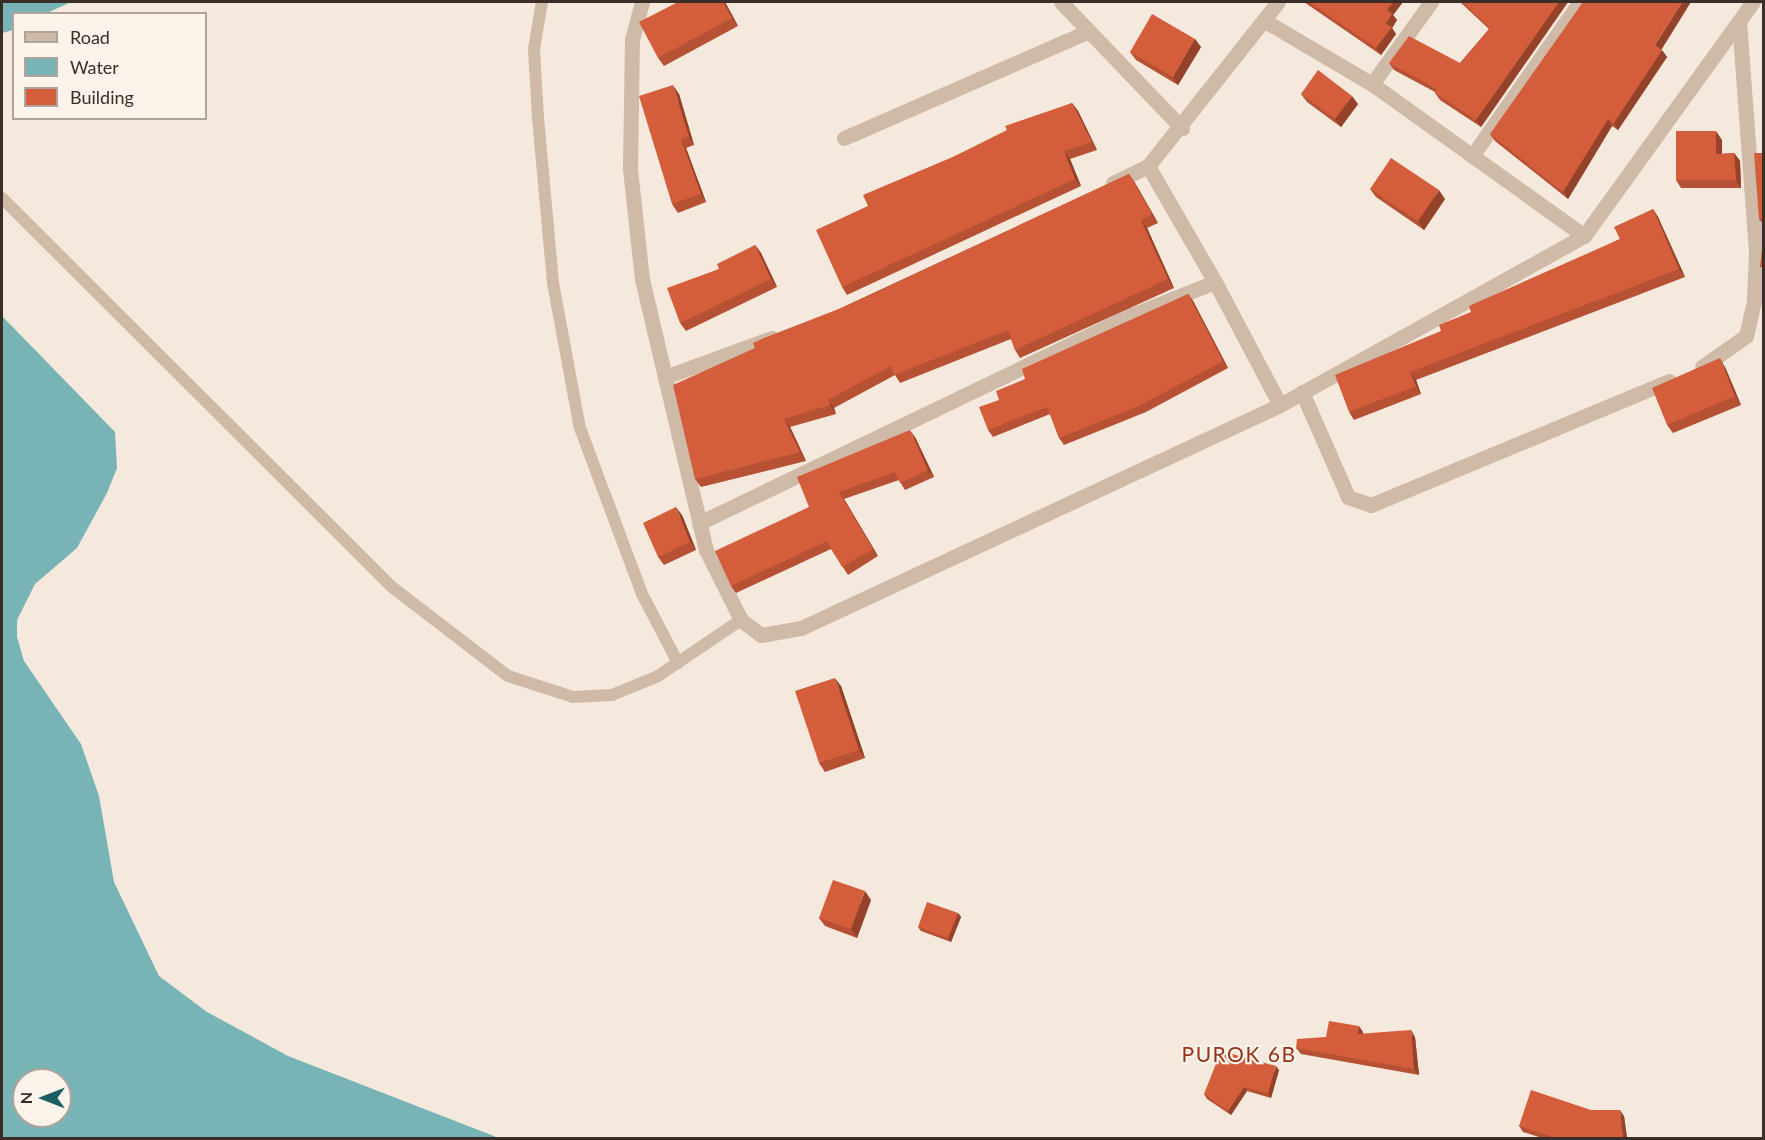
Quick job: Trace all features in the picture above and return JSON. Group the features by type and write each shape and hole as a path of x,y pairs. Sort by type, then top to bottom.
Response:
{"street":[{"path":"642,2 632,39 630,169 642,279 699,523 721,588 741,620 760,635 801,628 1280,405 1584,236 1753,2"},
{"path":"1061,2 1182,128"},
{"path":"1095,191 1148,166 1182,128 1278,2"},
{"path":"1372,84 1431,2"},
{"path":"1472,156 1580,2"},
{"path":"1265,21 1372,84 1584,236"},
{"path":"1302,392 1348,497 1371,505 1717,361 1746,336 1754,300 1756,252 1739,22"},
{"path":"844,138 1089,31"},
{"path":"1148,166 1215,282 1280,405"},
{"path":"699,523 1132,315 1215,282"},
{"path":"666,377 791,330"}],"lane":[{"path":"542,2 534,49 539,130 553,283 580,428 642,594 678,663"},
{"path":"2,198 392,586 508,676 573,697 612,695 678,663 741,620"}],"water":[{"path":"2,2 71,2 49,12 12,12 12,30 2,33"},
{"path":"2,316 115,432 117,468 107,493 77,548 35,584 17,620 17,637 24,661 81,744 99,796 114,882 159,976 207,1012 288,1056 499,1138 2,1138"}],"building":[{"path":"678,2 723,2 732,18 658,58 639,22"},
{"path":"1309,2 1393,2 1387,10 1392,14 1386,24 1392,27 1376,48"},
{"path":"1462,2 1559,2 1476,120 1435,93 1437,89 1389,63 1409,36 1460,63 1490,28"},
{"path":"1583,2 1682,2 1655,45 1662,50 1614,123 1608,119 1563,192 1490,134"},
{"path":"1152,14 1195,39 1173,77 1130,52"},
{"path":"1318,70 1352,96 1335,119 1301,94"},
{"path":"673,85 689,137 681,139 701,194 672,204 639,96"},
{"path":"1072,103 1092,142 1064,151 1075,179 842,287 816,230 868,206 863,195 955,156 1007,130 1005,126"},
{"path":"1676,131 1716,131 1716,154 1734,153 1736,180 1676,180"},
{"path":"1754,153 1764,153 1764,219 1759,219"},
{"path":"1391,158 1439,190 1418,221 1370,189"},
{"path":"1129,174 1152,214 1141,220 1168,279 1015,350 1008,330 894,375 891,366 828,400 830,405 784,419 800,452 695,479 673,385 755,348 753,343 854,303"},
{"path":"1653,209 1679,269 1410,372 1416,386 1349,412 1335,375 1441,331 1439,325 1471,312 1469,306 1620,239 1614,227"},
{"path":"1764,232 1764,268 1760,267"},
{"path":"755,245 771,279 680,323 667,288 719,269 717,264"},
{"path":"1188,294 1223,361 1141,405 1059,438 1047,407 988,430 979,407 999,400 996,391 1025,379 1022,369"},
{"path":"1720,358 1735,396 1667,425 1652,388"},
{"path":"910,430 928,470 900,483 895,472 839,492 873,549 842,567 827,541 731,586 715,551 809,507 797,477"},
{"path":"676,507 690,542 658,557 643,523"},
{"path":"835,678 859,750 819,763 795,691"},
{"path":"833,880 865,891 851,929 819,918"},
{"path":"927,902 958,913 948,938 918,927"},
{"path":"1329,1021 1359,1026 1357,1034 1411,1030 1414,1069 1296,1048 1297,1039 1326,1037"},
{"path":"1221,1051 1276,1066 1268,1093 1244,1087 1228,1111 1204,1094"},
{"path":"1531,1090 1591,1110 1620,1110 1623,1138 1556,1138 1519,1126"}],"district":[{"name":"PUROK 6B","path":"1239,1054"}]}
